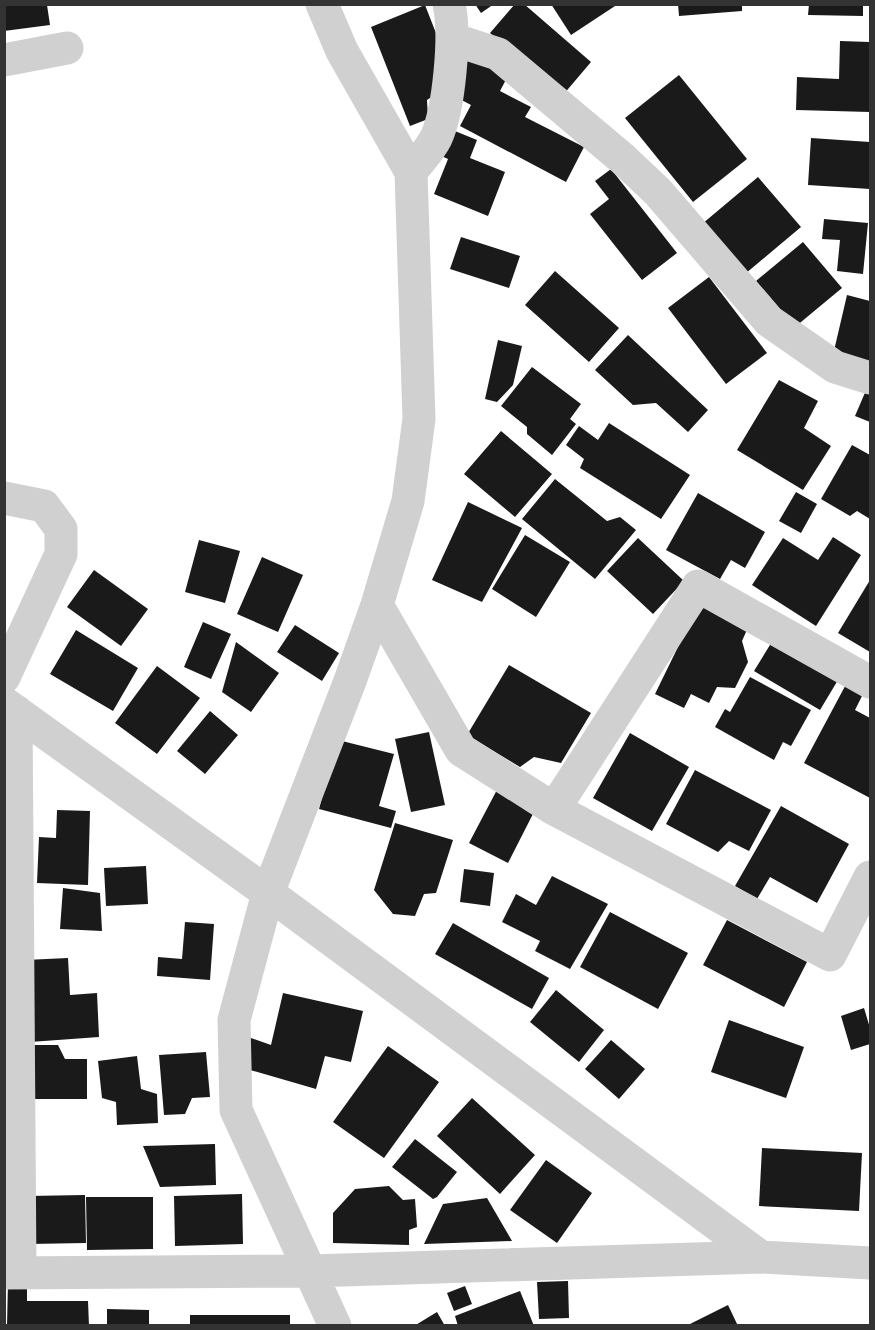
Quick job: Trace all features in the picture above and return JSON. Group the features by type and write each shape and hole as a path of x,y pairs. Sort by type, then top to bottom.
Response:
{"street":[{"path":"322,4 342,51 411,172 419,419 408,501 377,605 268,893 234,1020 236,1110 335,1326"},
{"path":"411,172 436,138 448,88 452,39 449,4"},
{"path":"452,39 498,54 623,159 658,192 769,321 835,367 870,378"},
{"path":"4,60 67,48"},
{"path":"4,498 44,506 61,529 61,554 4,677"},
{"path":"554,808 698,586 870,682"},
{"path":"377,605 461,750 554,808 830,955 870,877"},
{"path":"10,707 268,893 761,1257"},
{"path":"10,707 12,1273 311,1271 761,1257 870,1263"}],"building":[{"path":"475,4 494,4 481,13"},
{"path":"515,4 524,4 591,62 563,95 490,33"},
{"path":"551,4 614,4 615,6 571,35"},
{"path":"678,4 742,4 742,11 679,16"},
{"path":"809,4 863,4 863,16 808,15"},
{"path":"4,5 47,5 50,25 4,31"},
{"path":"425,5 443,51 439,92 427,100 428,119 410,126 371,27"},
{"path":"840,41 870,42 870,112 796,110 797,77 839,79"},
{"path":"471,51 510,72 500,91 531,107 525,117 584,147 566,182 460,126 471,105 452,95"},
{"path":"679,75 747,159 693,202 625,118"},
{"path":"445,127 477,140 470,158 505,172 488,216 434,194 448,159 435,153"},
{"path":"811,138 870,142 870,189 808,185"},
{"path":"611,169 677,253 642,280 590,214 609,199 595,181"},
{"path":"758,177 801,227 745,274 702,224"},
{"path":"824,219 868,223 863,274 837,271 840,240 822,239"},
{"path":"461,237 520,256 509,288 450,269"},
{"path":"803,242 842,288 795,327 756,281"},
{"path":"555,271 619,328 589,362 525,305"},
{"path":"709,277 767,353 726,384 668,308"},
{"path":"847,295 870,301 870,364 833,355"},
{"path":"628,335 708,410 688,432 656,403 633,405 595,370"},
{"path":"498,340 522,346 513,385 497,402 485,399"},
{"path":"532,367 581,404 570,419 576,424 552,455 527,434 527,427 501,406"},
{"path":"779,380 818,401 804,428 831,446 803,490 737,450"},
{"path":"867,388 870,390 870,422 855,416"},
{"path":"609,423 690,475 661,519 580,468 584,459 566,445 579,426 598,440"},
{"path":"501,431 552,474 515,517 464,474"},
{"path":"852,445 870,455 870,519 857,511 850,516 821,499"},
{"path":"555,479 607,521 620,517 636,530 595,579 522,519"},
{"path":"796,492 817,504 801,533 779,521"},
{"path":"698,493 765,532 745,568 731,560 720,579 666,550"},
{"path":"468,502 522,528 482,602 432,580"},
{"path":"525,535 570,562 536,617 492,589"},
{"path":"833,537 861,555 816,626 752,585 783,538 818,560"},
{"path":"638,538 684,581 653,614 607,571"},
{"path":"199,540 240,551 225,603 185,592"},
{"path":"262,557 303,575 278,632 237,614"},
{"path":"94,570 148,609 121,646 67,607"},
{"path":"870,580 870,652 838,633"},
{"path":"698,606 714,607 750,623 742,641 748,662 735,688 717,687 709,703 691,694 684,708 655,694"},
{"path":"203,622 231,634 211,679 184,667"},
{"path":"295,625 339,653 322,681 277,652"},
{"path":"76,630 138,668 113,711 50,674"},
{"path":"776,635 841,675 820,710 754,671"},
{"path":"236,642 279,673 251,712 222,692"},
{"path":"509,665 591,713 561,763 534,757 520,767 467,735"},
{"path":"157,666 200,698 157,754 115,723"},
{"path":"851,675 868,684 855,710 870,718 870,798 804,763"},
{"path":"750,677 811,710 791,746 783,742 774,760 715,727 725,709 730,712"},
{"path":"210,711 238,735 205,774 177,751"},
{"path":"429,732 445,805 411,812 395,739"},
{"path":"630,733 689,767 652,831 593,798"},
{"path":"338,740 394,754 379,806 396,811 391,828 319,809"},
{"path":"695,770 771,810 749,851 729,841 718,852 666,824"},
{"path":"499,786 537,806 508,863 469,843"},
{"path":"781,806 849,844 817,903 770,877 757,899 735,886"},
{"path":"57,810 90,811 88,885 37,883 39,837 56,838"},
{"path":"395,823 453,840 436,893 424,894 415,916 393,914 374,890"},
{"path":"146,866 148,904 106,906 104,868"},
{"path":"464,869 494,873 490,906 460,902"},
{"path":"552,876 608,904 570,969 535,951 540,941 502,922 516,894 536,905"},
{"path":"63,888 100,893 102,931 60,929"},
{"path":"610,912 688,953 658,1009 580,967"},
{"path":"727,920 807,962 784,1007 703,965"},
{"path":"185,922 214,924 210,980 157,976 158,957 182,959"},
{"path":"453,923 549,978 532,1009 435,954"},
{"path":"68,958 70,995 97,993 99,1037 30,1042 25,960"},
{"path":"556,990 604,1030 579,1062 530,1022"},
{"path":"283,993 363,1011 351,1062 325,1056 316,1089 240,1067 248,1037 271,1045"},
{"path":"864,1008 870,1028 870,1044 851,1050 841,1016"},
{"path":"729,1020 804,1047 786,1098 711,1072"},
{"path":"611,1040 645,1069 619,1099 585,1069"},
{"path":"27,1045 58,1045 65,1059 87,1059 87,1099 27,1099"},
{"path":"388,1046 439,1082 384,1158 333,1122"},
{"path":"206,1052 210,1097 192,1098 185,1114 164,1115 159,1055"},
{"path":"137,1056 141,1089 157,1094 158,1123 117,1125 116,1102 102,1098 98,1061"},
{"path":"472,1098 535,1155 500,1194 437,1136"},
{"path":"415,1139 457,1172 433,1199 392,1167"},
{"path":"215,1144 216,1185 160,1187 143,1146"},
{"path":"762,1148 862,1153 859,1211 759,1206"},
{"path":"546,1160 592,1193 557,1243 510,1210"},
{"path":"389,1186 403,1200 415,1199 417,1227 409,1230 409,1245 333,1243 333,1213 355,1189"},
{"path":"242,1194 243,1244 175,1246 174,1196"},
{"path":"85,1195 86,1243 29,1244 28,1196"},
{"path":"86,1197 153,1197 153,1249 87,1250"},
{"path":"487,1198 512,1241 424,1244 443,1204"},
{"path":"8,1281 27,1281 27,1301 88,1301 89,1326 7,1326"},
{"path":"568,1281 569,1318 539,1319 537,1282"},
{"path":"465,1286 472,1304 454,1311 447,1293"},
{"path":"520,1291 534,1326 458,1326 455,1316"},
{"path":"728,1305 738,1326 686,1326"},
{"path":"107,1309 149,1310 149,1326 107,1326"},
{"path":"437,1312 445,1326 414,1326"},
{"path":"190,1315 290,1315 290,1326 190,1326"}]}
